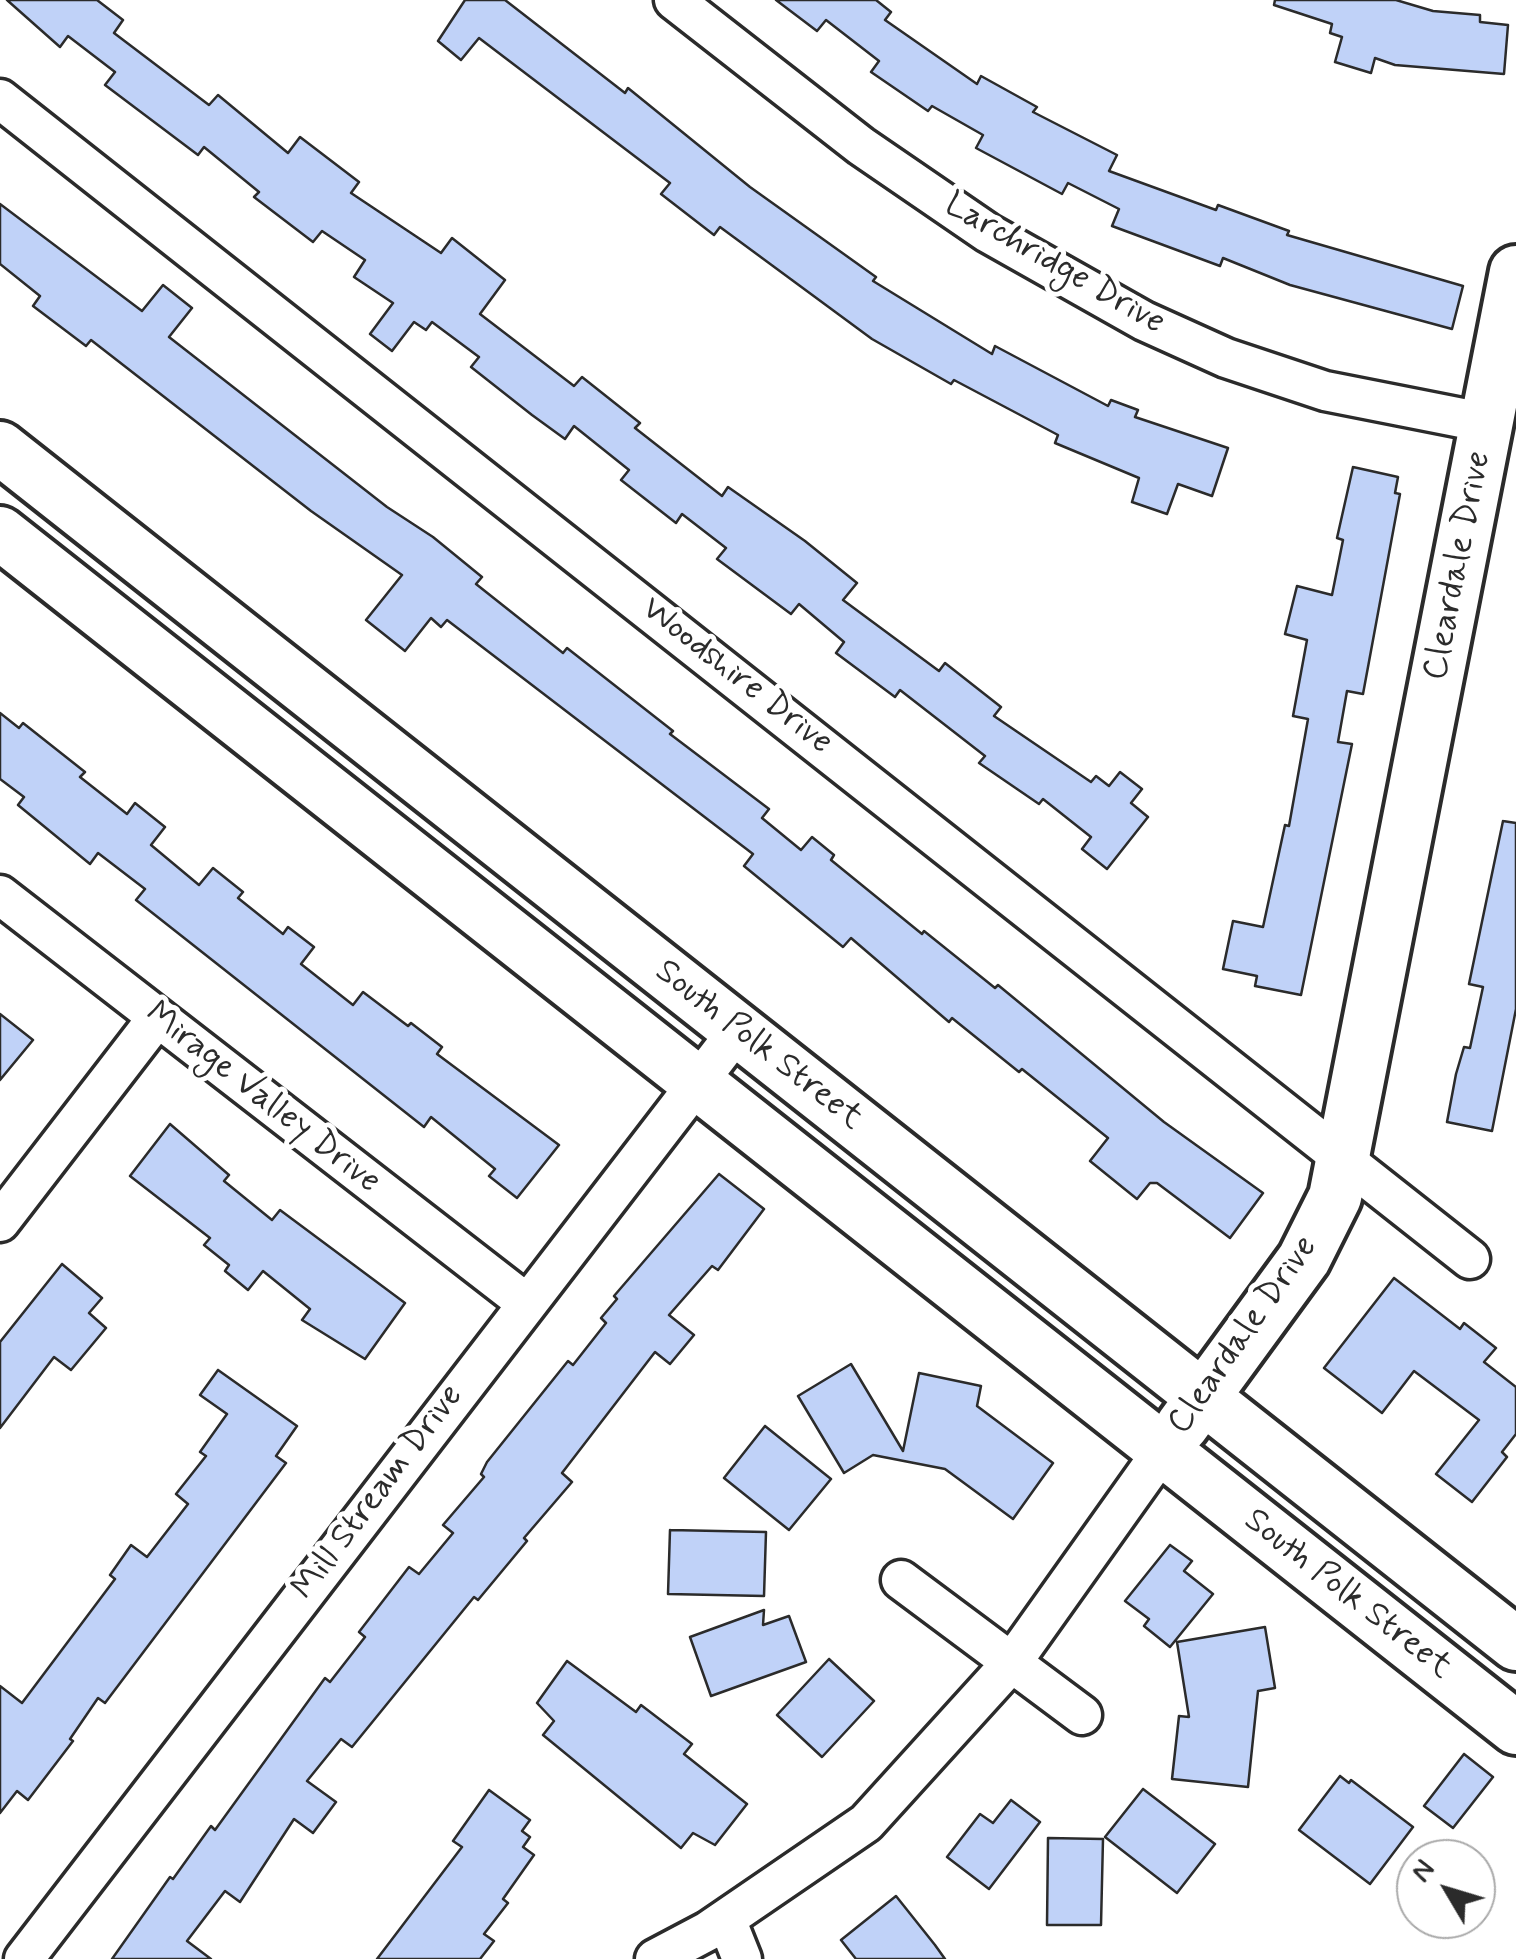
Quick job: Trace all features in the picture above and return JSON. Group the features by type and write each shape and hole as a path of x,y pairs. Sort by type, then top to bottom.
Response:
{"main road":[{"name":"Cleardale Drive","path":"1164,1450 1304,1259 1335,1196 1516,272"},
{"name":"South Polk Street","path":"0,448 1516,1644"},
{"name":"South Polk Street","path":"0,533 1516,1728"}],"street":[{"name":"Larchridge Drive","path":"674,0 860,146 988,233 1144,320 1226,358 1326,391 1487,423"},
{"name":"Woodshire Drive","path":"0,99 1470,1258"},
{"name":"Mirage Valley Drive","path":"0,896 524,1302"},
{"path":"0,1222 157,1018"},
{"name":"Mill Stream Drive","path":"24,1959 524,1302 738,1030"},
{"name":"Cleardale Drive","path":"655,1959 726,1919 866,1823 1012,1661 1164,1450"},
{"path":"900,1580 1082,1714"},
{"path":"726,1919 742,1959"}],"building":[{"path":"7,0 97,0 123,20 114,33 209,105 218,95 288,153 300,137 359,182 351,193 441,253 452,238 505,280 480,314 574,386 582,377 640,423 635,428 722,496 728,487 805,541 857,583 843,600 939,671 945,663 1001,707 994,716 1091,782 1096,776 1109,786 1120,772 1142,789 1131,803 1148,817 1107,869 1082,849 1091,837 1043,799 1039,804 979,763 985,756 900,690 895,697 836,653 844,642 799,604 791,614 717,559 726,548 682,514 676,523 621,480 629,470 574,426 565,439 532,415 471,367 479,357 432,322 426,330 414,322 392,351 370,334 393,303 354,277 365,260 322,231 313,242 254,197 259,192 204,147 198,155 105,85 115,72 68,36 60,47"},
{"path":"465,0 505,0 625,93 628,88 750,187 876,277 873,281 992,354 995,346 1108,406 1111,400 1138,410 1135,417 1228,448 1212,496 1178,484 1167,514 1132,502 1139,478 1055,443 1058,435 954,380 951,384 872,339 720,227 714,235 661,194 670,183 479,38 461,60 438,41"},
{"path":"776,0 876,0 891,12 885,20 977,84 981,76 1037,107 1033,112 1117,155 1109,171 1216,210 1218,205 1289,231 1287,235 1463,286 1452,329 1290,285 1223,258 1220,266 1112,226 1119,209 1068,183 1062,194 976,148 983,135 932,106 928,111 871,72 879,61 826,20 817,31"},
{"path":"1275,0 1396,0 1433,11 1480,15 1480,22 1508,25 1504,74 1395,65 1375,58 1371,73 1335,62 1342,37 1330,33 1332,24 1274,5"},
{"path":"0,204 142,311 163,285 192,308 169,337 387,507 433,537 482,577 476,584 563,653 567,648 673,731 670,734 769,809 762,818 801,850 812,837 834,855 831,860 922,934 924,931 995,988 998,985 1164,1122 1263,1193 1230,1238 1157,1183 1150,1183 1137,1199 1090,1161 1108,1138 1022,1069 1019,1072 952,1018 949,1022 851,938 843,947 744,866 753,854 447,620 441,627 431,618 405,651 366,620 402,575 311,511 91,340 86,346 33,306 40,296 0,264"},
{"path":"1353,467 1398,477 1395,493 1400,494 1363,694 1347,691 1338,742 1352,744 1301,995 1255,986 1257,976 1223,969 1233,921 1263,927 1285,825 1289,826 1308,719 1293,716 1307,640 1285,634 1297,586 1332,595 1343,540 1337,538"},
{"path":"0,713 19,728 23,723 85,772 80,777 127,814 135,803 165,827 151,845 199,885 213,868 243,892 238,898 283,934 288,927 314,947 301,964 353,1005 363,992 408,1026 411,1023 442,1047 437,1054 559,1145 517,1198 489,1176 495,1169 431,1117 424,1127 136,900 145,889 98,853 90,864 18,805 24,797 0,779"},
{"path":"1503,821 1516,823 1516,1009 1492,1131 1447,1122 1456,1074 1464,1047 1470,1048 1483,987 1469,984"},
{"path":"0,1014 33,1040 0,1080"},
{"path":"170,1124 229,1175 224,1181 272,1220 280,1210 405,1303 365,1359 302,1320 310,1309 263,1271 248,1290 225,1271 229,1265 204,1245 210,1238 130,1176"},
{"path":"719,1174 764,1209 718,1270 712,1266 669,1315 694,1335 670,1364 655,1352 562,1473 572,1482 524,1538 527,1541 478,1600 474,1597 352,1747 341,1739 307,1781 336,1802 313,1833 294,1819 240,1902 225,1891 187,1941 211,1959 112,1959 170,1877 173,1879 211,1826 215,1830 325,1678 330,1682 365,1637 359,1632 409,1567 419,1574 453,1533 443,1525 484,1477 481,1474 487,1462 568,1361 573,1365 606,1323 601,1318 617,1299 614,1296"},
{"path":"62,1264 102,1298 89,1313 106,1328 71,1370 54,1357 0,1428 0,1342"},
{"path":"1394,1278 1460,1329 1464,1323 1496,1348 1484,1362 1516,1387 1516,1434 1502,1452 1507,1457 1472,1502 1436,1474 1479,1420 1414,1371 1382,1413 1324,1368"},
{"path":"851,1364 903,1451 919,1373 981,1386 977,1406 1053,1463 1013,1519 945,1469 873,1455 844,1473 798,1396"},
{"path":"218,1370 297,1426 276,1456 286,1463 105,1703 98,1698 70,1739 73,1741 28,1800 17,1791 0,1813 0,1686 22,1703 115,1579 110,1575 131,1545 147,1557 188,1504 176,1494 206,1456 200,1452 227,1414 200,1395"},
{"path":"765,1426 831,1479 789,1530 724,1478"},
{"path":"670,1530 766,1532 764,1596 668,1594"},
{"path":"1170,1545 1192,1561 1184,1571 1213,1594 1170,1647 1144,1626 1149,1619 1125,1601"},
{"path":"764,1610 763,1625 789,1616 806,1662 711,1696 690,1637"},
{"path":"1265,1627 1275,1688 1258,1691 1248,1787 1172,1779 1179,1716 1189,1717 1177,1642"},
{"path":"829,1659 874,1701 822,1757 777,1715"},
{"path":"567,1661 636,1712 641,1705 692,1744 684,1754 747,1804 715,1845 693,1833 681,1848 543,1735 554,1721 537,1703"},
{"path":"1464,1754 1493,1777 1453,1828 1424,1806"},
{"path":"1340,1776 1349,1783 1351,1780 1413,1827 1404,1839 1396,1839 1396,1850 1370,1884 1299,1830"},
{"path":"1143,1789 1215,1844 1177,1893 1105,1837"},
{"path":"489,1790 530,1820 522,1831 530,1837 523,1847 534,1855 503,1899 508,1903 484,1934 494,1941 480,1959 377,1959 462,1847 453,1841"},
{"path":"1011,1800 1040,1822 989,1889 947,1857 980,1814 993,1823"},
{"path":"1048,1838 1103,1839 1101,1925 1047,1925"},
{"path":"896,1896 945,1959 856,1959 841,1940"}]}
